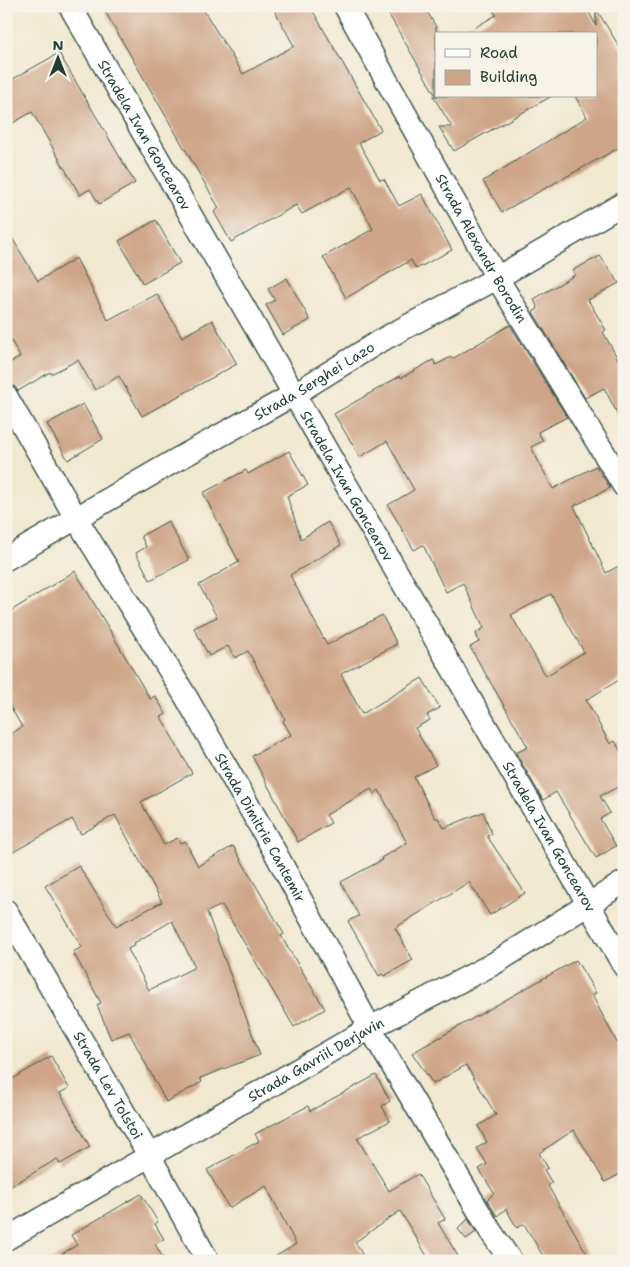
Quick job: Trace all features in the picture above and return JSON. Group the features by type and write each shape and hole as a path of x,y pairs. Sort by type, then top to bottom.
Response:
{"street":[{"name":"Stradela Ivan Goncearov","path":"70,6 624,966"},
{"name":"Strada Alexandr Borodin","path":"345,6 497,278 624,486"},
{"name":"Strada Serghei Lazo","path":"6,559 293,395 380,341 497,278 624,203"},
{"name":"Strada Dimitrie Cantemir","path":"6,396 76,518 186,697 275,852 370,1028 491,1232 511,1261"},
{"name":"Strada Gavriil Derjavin","path":"6,1239 370,1028 495,963 624,882"},
{"name":"Strada Lev Tolstoi","path":"6,911 149,1155 208,1261"}],"building":[{"path":"102,6 201,6 243,74 294,46 272,6 310,6 381,130 359,143 380,180 384,179 399,206 422,194 452,250 416,269 411,260 346,298 323,257 373,229 351,187 302,214 296,205 231,242 214,212 219,208"},
{"path":"384,6 424,6 436,27 435,94"},
{"path":"491,6 586,6 596,26 596,9 624,54 624,145 502,212 483,181 587,117 576,98 598,98 598,32 467,32 496,15"},
{"path":"59,53 135,183 99,204 90,189 80,195 32,112 6,127 6,83"},
{"path":"433,96 435,98 548,98 454,151 439,127 452,127"},
{"path":"156,220 180,263 143,284 119,241"},
{"path":"6,228 38,281 76,258 108,320 157,294 182,337 212,320 237,364 142,416 119,376 95,390 78,360 51,374 50,372 18,391 13,385 6,383 6,365 20,357 6,331"},
{"path":"600,256 619,283 588,300 606,330 603,332 624,370 624,426 604,388 585,398 533,312 538,309 534,299 575,275 573,270"},
{"path":"287,278 310,320 283,335 266,305 275,300 268,289"},
{"path":"510,325 567,417 538,432 543,441 531,447 553,489 596,466 610,488 574,506 606,573 624,563 624,677 586,700 610,744 615,741 624,758 624,784 600,796 610,813 600,819 616,846 596,858 556,792 543,800 516,753 528,747 470,647 479,642 476,633 484,628 463,583 446,592 423,545 414,550 388,505 414,490 387,441 360,457 334,414 400,376 401,378 433,360 436,365 451,357 452,359","holes":["551,594 584,652 546,676 511,615"]},
{"path":"83,404 103,439 68,460 47,424"},
{"path":"289,451 308,485 287,496 301,539 328,522 341,545 290,575 327,645 382,615 397,644 341,674 362,714 422,678 440,708 427,715 430,720 415,728 436,765 414,777 435,818 438,818 444,828 483,812 492,834 487,836 525,893 490,915 469,882 395,928 413,960 384,976 382,974 379,976 348,921 359,916 341,882 382,860 381,858 407,843 379,790 374,794 371,789 326,815 331,823 298,842 252,756 291,735 283,721 285,719 248,651 235,658 228,646 209,656 194,628 217,617 199,585 239,562 203,493 246,470 248,474"},
{"path":"168,521 189,560 150,580 136,553 146,547 141,536"},
{"path":"75,571 150,699 155,696 166,714 161,717 192,773 141,802 164,845 177,838 180,843 185,841 198,866 233,846 284,934 281,936 325,1009 294,1027 222,905 207,912 260,1055 200,1078 202,1082 166,1102 129,1032 111,1039 97,1005 101,1003 73,952 82,947 45,886 79,866 116,926 162,902 115,815 81,834 72,819 6,856 6,737 22,727 6,699 6,614","holes":["172,921 195,967 149,990 128,949 135,945 134,943"]},
{"path":"576,960 596,993 592,995 624,1056 624,1172 605,1182 574,1130 539,1153 548,1168 544,1170 552,1183 548,1186 591,1261 546,1261 524,1224 517,1228 506,1209 497,1216 487,1200 494,1193 479,1169 487,1164 477,1148 487,1142 478,1126 496,1115 466,1065 433,1084 412,1053"},
{"path":"51,1056 69,1088 60,1093 90,1147 60,1164 57,1159 6,1189 6,1083"},
{"path":"376,1075 390,1101 382,1106 390,1121 357,1138 389,1191 418,1174 445,1219 438,1223 461,1261 430,1261 400,1211 355,1242 366,1261 268,1261 296,1244 266,1186 229,1208 207,1170 259,1141 255,1134 308,1106 310,1111"},
{"path":"141,1194 158,1222 155,1224 164,1239 155,1244 165,1261 50,1261 77,1245 71,1235"},
{"path":"468,1219 476,1232 466,1239 458,1229"}]}
